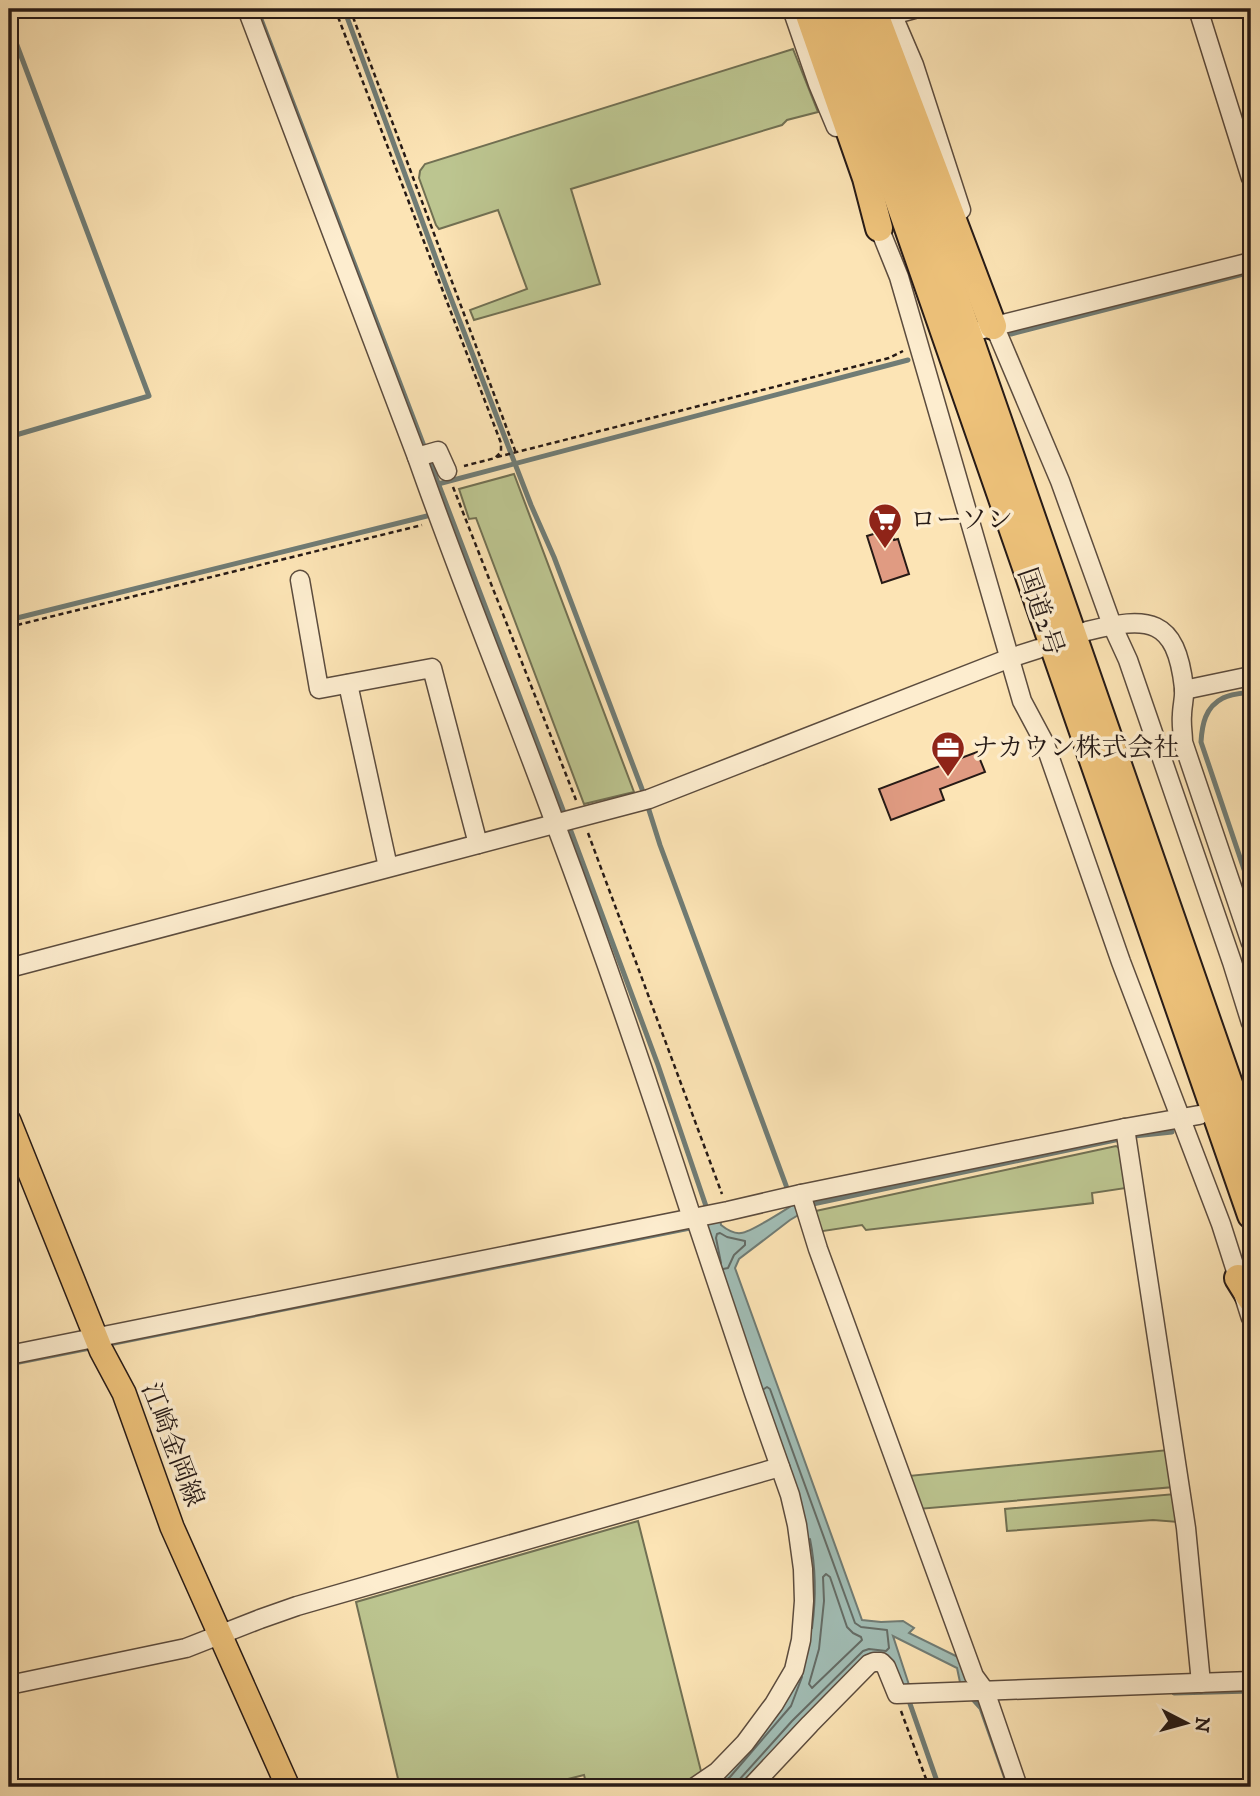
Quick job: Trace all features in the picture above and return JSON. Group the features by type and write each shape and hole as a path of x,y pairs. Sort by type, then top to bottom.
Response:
{"highway":[{"path":"807,9 866,178 879,228"},
{"name":"国道2号","path":"832,9 1251,1215"},
{"name":"国道2号","path":"855,9 1251,1147"},
{"path":"885,11 986,328"}],"main road":[{"name":"江崎金岡線","path":"9,1121 98,1343 124,1394 172,1527 288,1787"}],"street":[{"path":"247,9 424,455 438,516 557,823 649,1084 704,1218 790,1495 803,1569 804,1601 801,1640 794,1670 775,1704 745,1742 717,1772 695,1787"},
{"path":"792,9 818,85 926,344 1022,701 1045,744 1121,962 1190,1117 1221,1224 1245,1288 1251,1318"},
{"path":"885,11 914,9"},
{"path":"1198,9 1251,178"},
{"path":"1251,262 986,328 1060,481 1132,673 1251,1023"},
{"path":"424,455 438,451 450,477"},
{"path":"300,580 318,689 432,668 478,844"},
{"path":"1087,631 1128,622 1161,630 1174,643 1184,690 1181,717 1183,742 1251,943"},
{"path":"9,968 649,799 1038,649"},
{"path":"1184,690 1251,676"},
{"path":"348,684 388,867"},
{"path":"9,1355 98,1343 704,1218 803,1202 1126,1135 1190,1117"},
{"path":"1126,1135 1186,1528 1202,1683"},
{"path":"803,1202 974,1676 986,1696 1018,1787"},
{"path":"9,1685 186,1648 297,1606 780,1467"},
{"path":"751,1787 869,1664 874,1662 881,1662 886,1667 904,1694 986,1696 1251,1681"}],"path":[{"path":"335,9 501,443 501,452 495,457"},
{"path":"349,9 513,454"},
{"path":"704,1218 694,1116 461,513 450,477 495,457 889,358 905,349 926,344"},
{"path":"9,627 438,516"},
{"path":"904,1694 899,1704 929,1787"}],"green space":[{"path":"793,49 818,112 571,189 600,284 474,320 470,310 527,289 498,210 439,229 419,178 425,164"},
{"path":"514,474 634,792 584,804 476,518 469,519 459,489"},
{"path":"1116,1146 1122,1150 1126,1188 1092,1193 1093,1203 866,1230 862,1225 817,1232 811,1212"},
{"path":"1168,1450 1174,1487 918,1509 908,1476"},
{"path":"1175,1494 1178,1522 1153,1520 1007,1531 1005,1509"},
{"path":"638,1521 702,1775 687,1787 587,1787 584,1775 536,1787 400,1787 356,1602"}],"water":[{"path":"796,1203 800,1214 739,1259 735,1268 862,1620 903,1621 914,1628 909,1633 962,1659 970,1687 961,1687 957,1668 893,1636 910,1688 904,1691 888,1659 740,1787 706,1787 785,1701 806,1554 701,1223 720,1218 723,1227 733,1232 746,1232"}],"building":[{"path":"890,529 894,540 898,539 909,574 882,583 867,536"},
{"path":"977,752 985,772 940,789 944,800 891,820 879,789"}],"waterway":[{"path":"257,9 563,810 658,1065 708,1212"},
{"path":"344,9 445,283 531,505 554,557 642,789"},
{"path":"9,24 149,396 9,437"},
{"path":"1011,334 1251,272"},
{"path":"438,484 908,360"},
{"path":"9,620 435,514"},
{"path":"1251,692 1226,697 1212,706 1204,723 1201,742 1251,890"},
{"path":"648,807 787,1188"},
{"path":"808,1205 1134,1136 1172,1132"},
{"path":"104,1345 695,1227"},
{"path":"9,1364 95,1347"},
{"path":"1174,1693 1251,1691"},
{"path":"908,1698 939,1787"},
{"path":"968,1698 972,1698 981,1708 1009,1787"}],"place":[{"name":"ローソン","path":"885,550"},
{"name":"ナカウン株式会社","path":"948,778"}]}
